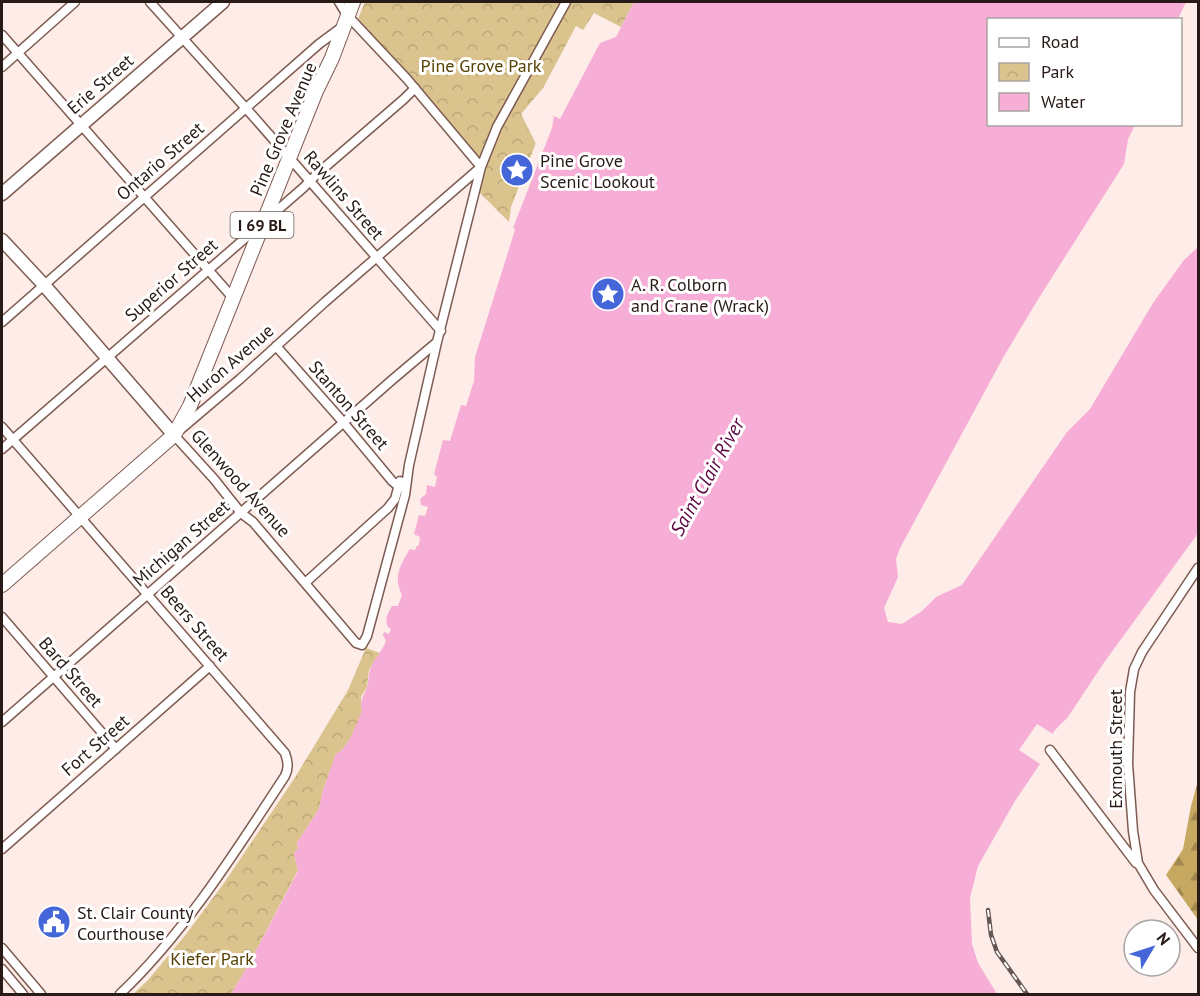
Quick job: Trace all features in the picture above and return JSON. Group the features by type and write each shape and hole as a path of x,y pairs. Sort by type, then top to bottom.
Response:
{"main road":[{"name":"Pine Grove Avenue","path":"174,435 190,406 316,91 332,58 347,14"},
{"name":"Huron Avenue","path":"2,585 174,435"}],"street":[{"path":"2,67 75,2"},
{"name":"Rawlins Street","path":"150,2 441,331"},
{"name":"Erie Street","path":"2,194 223,2"},
{"path":"339,2 481,167"},
{"path":"305,583 388,508 395,499 398,486 408,465 481,167 497,127 566,2"},
{"name":"Ontario Street","path":"2,322 319,44 347,14"},
{"path":"2,35 233,298"},
{"name":"Superior Street","path":"2,449 415,88"},
{"name":"Huron Avenue","path":"174,435 481,167"},
{"name":"Glenwood Avenue","path":"2,240 214,479 241,513 253,522 356,643 362,645 367,636 405,495 408,465"},
{"name":"Michigan Street","path":"2,722 437,342"},
{"name":"Stanton Street","path":"276,346 392,482 398,486"},
{"name":"Beers Street","path":"2,427 285,753 288,762 285,776 186,922 120,994"},
{"name":"Exmouth Street","path":"1145,876 1136,857 1128,764 1131,684 1134,669 1142,652 1198,568"},
{"name":"Bard Street","path":"2,617 116,749"},
{"name":"Fort Street","path":"2,849 210,666"},
{"name":"Exmouth Street","path":"1050,750 1198,948"},
{"path":"2,948 41,994"},
{"path":"2,969 23,994"}],"green space":[{"name":"Pine Grove Park","path":"365,2 634,2 621,27 594,13 583,30 576,26 543,88 521,114 537,146 509,222 479,192 486,167 358,19"},
{"name":"Kiefer Park","path":"366,648 380,653 369,670 367,687 361,697 362,711 358,723 350,739 336,755 323,790 319,809 297,843 298,849 294,853 298,870 231,994 133,994 148,980 187,933 224,883 296,776 348,690"},
{"path":"1198,781 1198,920 1166,875 1183,849"}],"water":[{"name":"Saint Clair River","path":"634,2 1186,2 1178,18 987,18 987,126 1134,126 1128,139 1124,164 1004,356 900,548 896,559 898,577 884,608 888,622 902,624 922,611 936,597 962,585 1067,432 1090,409 1153,303 1184,260 1198,247 1198,529 1196,536 1103,664 1068,717 1053,734 1037,724 1019,750 1040,764 1015,801 978,866 970,898 972,944 978,963 997,994 231,994 298,871 294,853 298,849 297,843 319,809 336,754 350,739 362,711 361,701 367,687 370,670 386,641 384,632 389,634 391,629 386,621 387,616 392,606 398,606 402,595 398,582 401,566 410,549 415,550 419,545 420,537 414,534 419,515 425,516 428,507 421,505 420,499 426,494 427,485 435,487 437,477 434,474 443,440 450,441 461,405 466,406 474,381 475,357 515,230 509,222 513,207 552,115 560,119 600,43 616,37"}],"pier":[{"path":"552,115 554,116 552,128 513,228 509,222 511,207 537,140"}],"railway":[{"path":"988,910 991,935 997,952 1027,994"}],"place":[{"name":"Pine Grove Scenic Lookout","path":"517,170"},
{"name":"A. R. Colborn and Crane (Wrack)","path":"608,294"},
{"name":"St. Clair County Courthouse","path":"54,922"}]}
